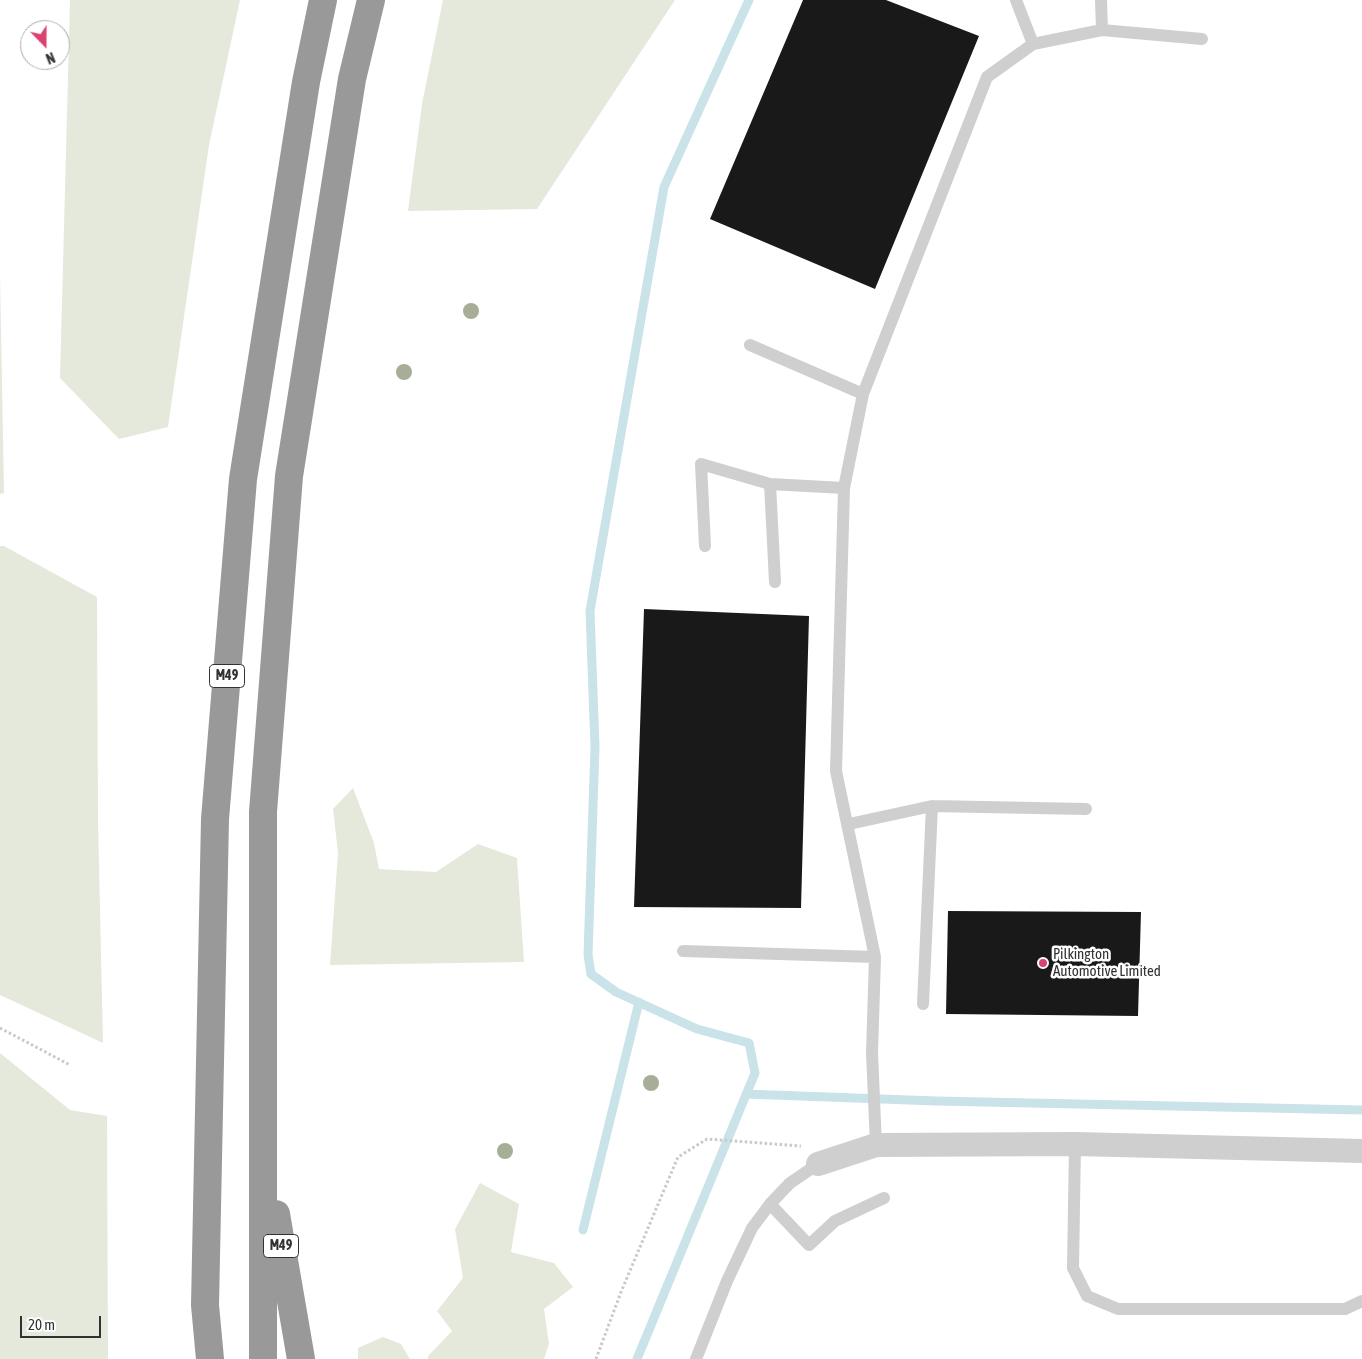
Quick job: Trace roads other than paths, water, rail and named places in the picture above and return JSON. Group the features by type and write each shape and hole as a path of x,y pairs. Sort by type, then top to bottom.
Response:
{"highway":[{"name":"M49","path":"202,1359 205,1305 214,819 243,478 306,82 324,0"},
{"name":"M49","path":"263,1359 263,812 289,476 352,79 371,0"},
{"name":"M49","path":"262,1134 301,1359"},
{"name":"M49","path":"205,1305 210,1359"}],"street":[{"path":"818,1164 876,1145 1075,1144 1362,1151"}],"lane":[{"path":"1016,0 1032,44"},
{"path":"1101,0 1102,30"},
{"path":"876,1145 872,1052 875,958 836,771 844,488 863,394 987,77 1032,44 1102,30 1202,39"},
{"path":"750,345 863,394"},
{"path":"705,546 701,464 770,484 844,488"},
{"path":"770,484 776,582"},
{"path":"848,824 932,806 1086,809"},
{"path":"923,1004 932,806"},
{"path":"683,951 875,958"},
{"path":"1075,1144 1073,1268 1087,1296 1118,1310 1345,1309 1362,1301"},
{"path":"696,1359 727,1281 748,1236 770,1204 790,1184 818,1164"},
{"path":"770,1204 809,1245 835,1222 884,1198"}],"waterway":[{"path":"637,1359 755,1073 749,1043 697,1029 616,992 591,974 588,955 595,747 590,611 664,187 749,0"},
{"path":"583,1230 639,1002"},
{"path":"746,1094 936,1101 1362,1110"}],"place":[{"name":"Pilkington Automotive Limited","path":"1043,963"}]}
